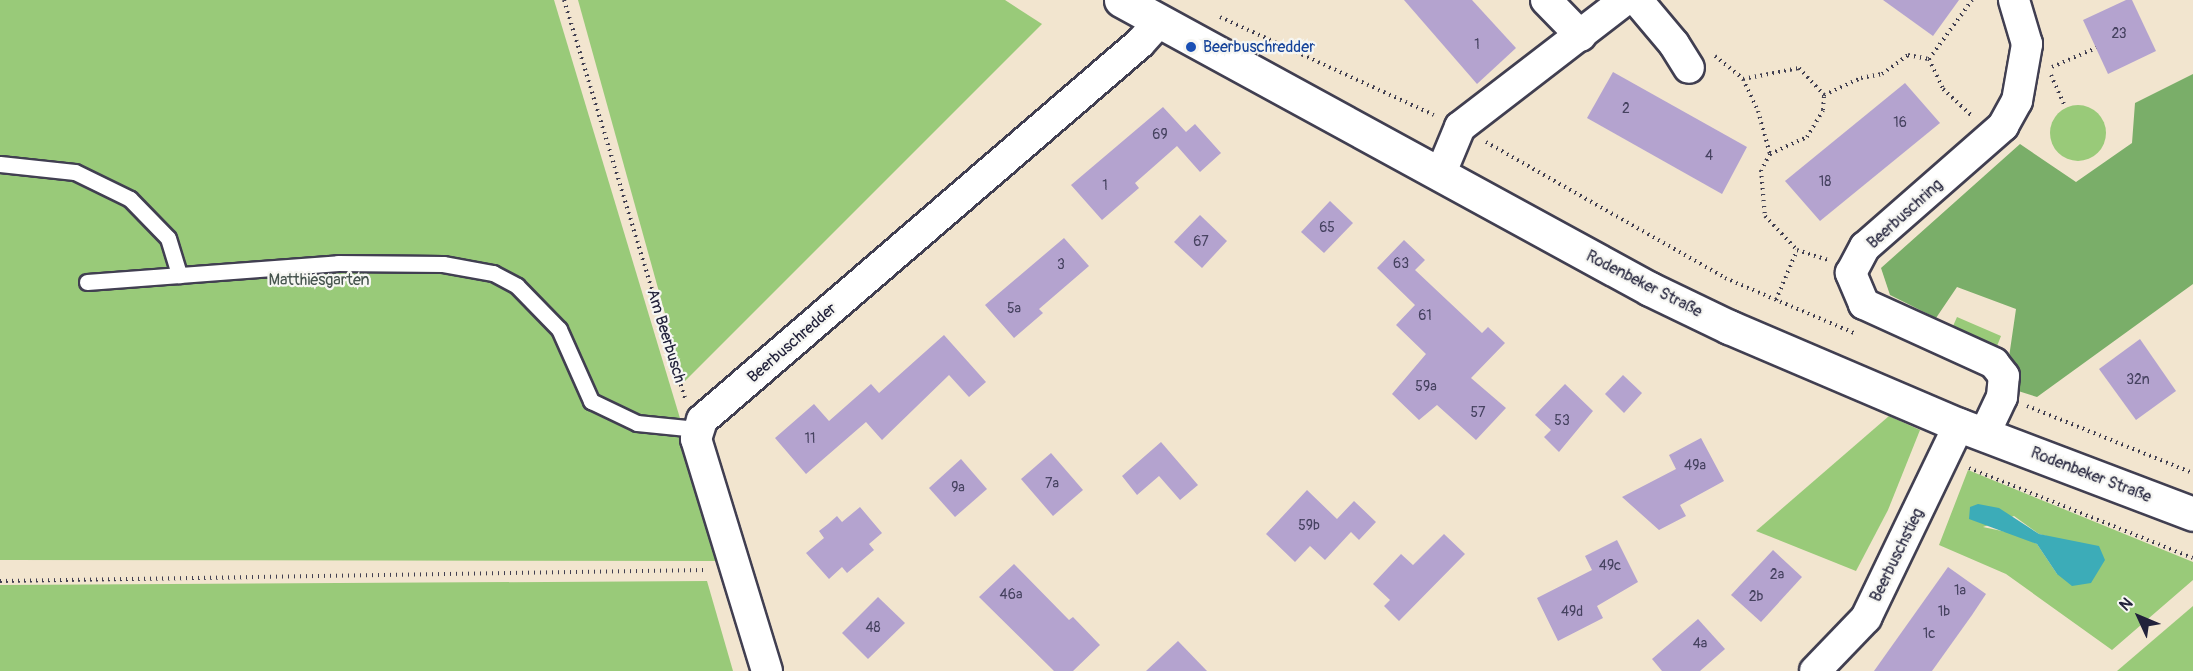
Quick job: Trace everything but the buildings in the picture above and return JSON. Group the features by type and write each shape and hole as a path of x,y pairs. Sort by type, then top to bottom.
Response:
{"street":[{"name":"Rodenbeker Straße","path":"1121,0 1650,289 1729,327 1972,430 2193,514"},
{"path":"1546,0 1581,36"},
{"path":"1440,175 1460,127 1625,0"},
{"path":"1637,0 1682,56"},
{"name":"Beerbuschring","path":"1851,273 1865,248 2003,126 2017,101 2027,44 2014,0"},
{"name":"Beerbuschredder","path":"697,429 702,420 1140,43 1160,21"},
{"path":"1851,273 1864,304 1994,363 2004,376 2002,397 1972,430"},
{"path":"697,429 696,439 767,671"},
{"name":"Beerbuschstieg","path":"1815,671 1866,618 1944,456 1972,430"}],"lane":[{"path":"0,164 75,172 130,199 168,238 179,275"},
{"path":"87,282 338,263 443,264 493,273 517,286 559,329 591,401 637,423 697,429"}],"path":[{"name":"Am Beerbusch","path":"564,0 690,416 697,429"},
{"path":"1929,59 1972,0"},
{"path":"1215,15 1460,127 1725,278 1862,337"},
{"path":"2065,107 2048,69 2096,48"},
{"path":"1824,95 1861,78 1882,74 1908,55 1929,59"},
{"path":"1682,56 1718,56 1743,79 1758,111 1770,154"},
{"path":"1929,59 1943,89 1977,122 2003,126"},
{"path":"1743,79 1799,69 1824,95 1823,110 1807,137 1770,154 1761,170 1765,216 1797,250 1848,267 1851,273"},
{"path":"1776,300 1797,250"},
{"path":"2002,397 2193,473"},
{"path":"1944,456 2193,558"},
{"path":"0,581 735,569"}],"green space":[{"name":"Matthiesgarten","path":"0,0 554,0 723,561 0,560"},
{"path":"578,0 1005,0 1042,24 684,382"},
{"path":"2193,74 2193,284 2037,397 1996,384 2008,364 2016,309 1957,287 1936,318 1890,295 1881,268 2020,144 2076,182 2132,143 2135,103"},
{"path":"2072,105 2084,105 2094,109 2102,117 2106,133 2102,149 2094,157 2084,161 2072,161 2062,157 2054,149 2050,139 2050,127 2054,117 2062,109"},
{"path":"1957,317 2001,336 1995,351 1950,333"},
{"path":"1889,416 1920,430 1888,510 1856,571 1756,531"},
{"path":"1968,470 2193,562 2193,580 2112,650 2006,574 1939,545","holes":["2014,516 2039,534 2061,540 2057,574 2037,544 2016,534 1983,527"]},
{"path":"707,581 733,671 0,671 0,585"},
{"path":"2193,606 2193,671 2117,671"}],"water":[{"path":"1978,504 1999,508 2039,534 2099,546 2105,560 2091,583 2072,586 2057,574 2037,544 1969,519 1970,507"}],"place":[{"name":"Beerbuschredder","path":"1191,47"}]}
